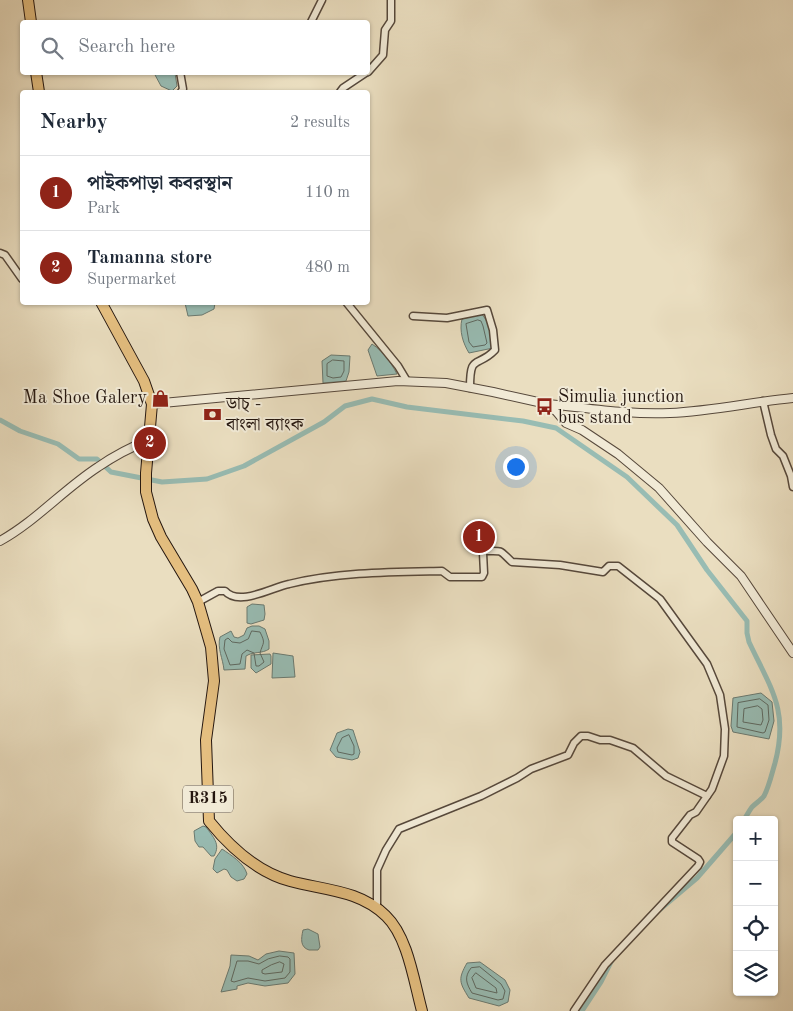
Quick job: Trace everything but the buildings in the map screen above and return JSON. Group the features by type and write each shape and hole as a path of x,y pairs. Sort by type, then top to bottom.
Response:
{"main road":[{"path":"28,0 31,20"},
{"path":"36,75 39,90"},
{"name":"R315","path":"103,305 144,380 152,404 148,440 146,492 153,519 161,537 198,602 212,647 214,681 206,740 208,821 238,852 267,871 289,881 349,894 370,904 386,916 397,932 406,952 422,1011"}],"street":[{"path":"312,20 322,0"},
{"path":"370,69 383,56 385,30 392,21 392,0"},
{"path":"181,75 182,90"},
{"path":"342,90 362,75"},
{"path":"0,254 5,255 20,276"},
{"path":"348,305 394,361 407,381"},
{"path":"413,316 447,318 487,310 493,330 495,350 488,357 476,361 470,370 470,388"},
{"path":"152,404 407,381 446,383 547,404 641,413 709,410 793,398"},
{"path":"763,401 771,435 776,449 783,456 793,487"},
{"path":"547,404 566,423 582,430 618,454 659,488 707,542 741,576 793,652"},
{"path":"0,541 42,511 96,468 119,453 148,440"},
{"path":"198,602 218,591 225,591 236,597 263,594 270,589 303,581 381,572 442,571 450,577 482,577 484,573 484,552 504,552 512,562 560,565 599,572 603,572 609,566 618,566 660,599 707,664 718,689 724,714 724,756 712,789 696,812 690,815 672,838 672,842 698,859 700,862 698,866 606,965 574,1011"},
{"path":"377,909 377,870 386,850 400,829 474,799 531,769 568,755 574,743 581,736 610,740 633,748 666,776 707,796"}],"water":[{"path":"155,75 175,75 177,86 173,90 161,86"},
{"path":"186,305 215,305 214,309 202,315 188,316"},
{"path":"482,314 488,323 493,348 469,353 462,337 462,319"},
{"path":"372,344 386,357 397,374 377,376 368,350"},
{"path":"331,355 350,356 349,372 346,381 323,383 322,361"},
{"path":"252,604 264,605 265,614 264,620 251,624 247,623 247,607"},
{"path":"259,626 265,629 269,641 269,649 246,656 245,669 224,670 220,637 231,631 234,637 238,638 244,635 247,628"},
{"path":"273,653 293,656 295,677 272,678"},
{"path":"270,654 271,664 256,673 251,668 251,655"},
{"path":"761,693 772,702 774,721 769,739 733,732 731,726 733,698"},
{"path":"348,729 353,730 360,752 358,758 352,760 336,757 330,750 337,733"},
{"path":"203,826 206,827 215,841 217,848 214,856 211,856 203,847 199,847 195,841 194,831"},
{"path":"222,849 243,866 247,874 244,879 237,881 231,877 227,870 224,869 217,873 213,869 215,859"},
{"path":"308,929 318,934 320,947 318,950 306,949 303,945 303,930"},
{"path":"279,951 294,953 295,974 288,983 265,986 248,983 237,986 237,989 221,992 230,966 231,955 249,956 258,960 266,954"},
{"path":"480,962 505,980 510,990 508,1002 499,1006 469,998 461,981 462,973 467,963"}],"waterway":[{"path":"0,420 20,431 58,444 79,459 97,459 111,472 162,482 207,479 244,466 324,422 345,406 372,399 407,407 523,421 556,428 627,477 677,525 707,570 747,621 749,642 776,700 780,728 775,763 764,796 752,807 746,816"},
{"path":"658,911 697,878 733,837"},
{"path":"582,1011 601,982 612,960"}],"place":[{"name":"Ma Shoe Galery","path":"161,398"},
{"name":"Simulia junction bus stand","path":"544,407"},
{"name":"ডাচ্ - বাংলা ব্যাংক","path":"212,414"},
{"name":"Tamanna store","path":"150,443"},
{"name":"পাইকপাড়া কবরস্থান","path":"479,537"}]}
